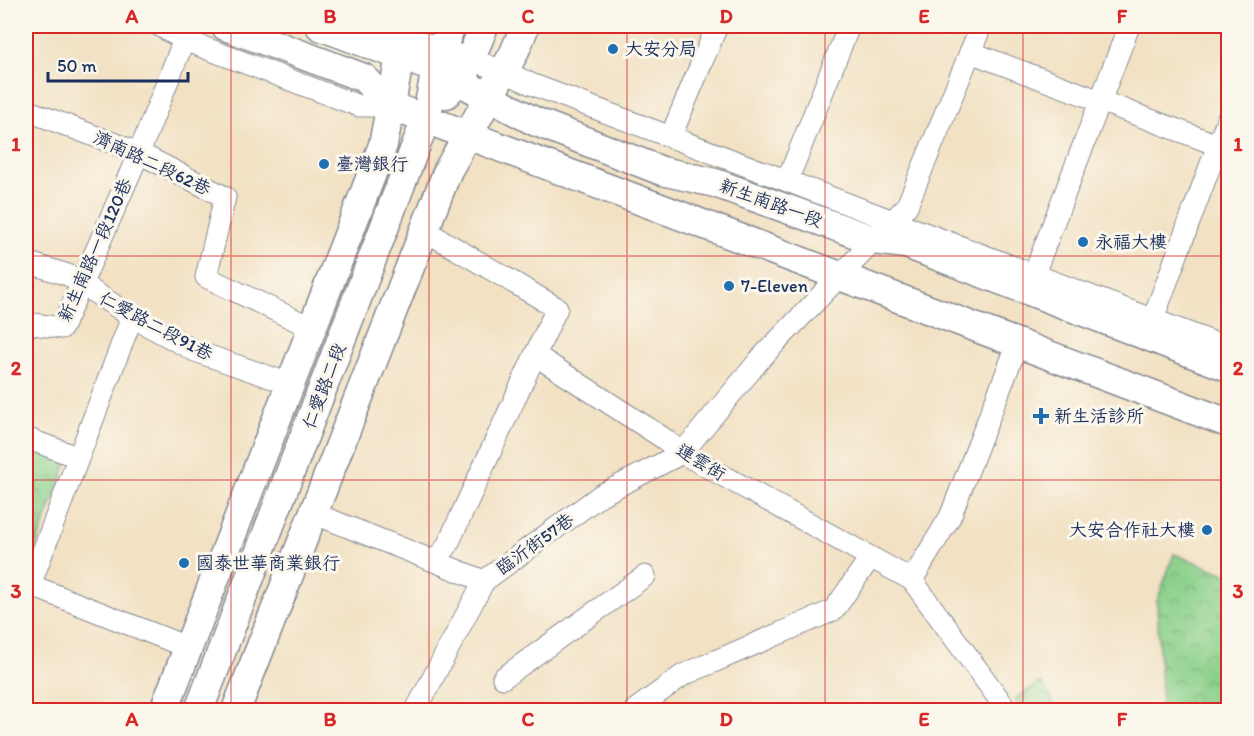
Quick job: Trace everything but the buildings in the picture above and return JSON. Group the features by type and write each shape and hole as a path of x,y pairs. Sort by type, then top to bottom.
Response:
{"main road":[{"path":"225,26 364,78 391,105 426,119 1228,423"},
{"name":"新生南路一段","path":"320,26 403,39 449,57 496,83 534,121 662,171 884,229 906,244 1228,367"},
{"name":"仁愛路二段","path":"199,711 449,57 484,26"},
{"name":"仁愛路二段","path":"236,711 448,170 514,53 525,26"},
{"name":"仁愛路二段","path":"164,711 383,145 403,39"}],"street":[{"path":"160,26 184,40 359,106 391,105"},
{"name":"新生南路一段","path":"375,26 403,39"},
{"path":"671,136 717,26"},
{"path":"788,179 849,26"},
{"path":"682,453 762,357 907,206 981,26"},
{"path":"1034,274 1129,26"},
{"name":"新生南路一段120巷","path":"26,322 62,328 139,153 184,40"},
{"path":"970,52 1223,147"},
{"name":"新生南路一段","path":"496,83 531,84 788,179 884,229 1034,274 1228,348"},
{"name":"濟南路二段62巷","path":"26,110 139,153 225,196 206,277 312,328"},
{"path":"1153,319 1223,147 1228,118"},
{"path":"424,230 557,308 447,546 436,560"},
{"name":"仁愛路二段91巷","path":"26,262 68,275 132,317 195,351 290,384"},
{"path":"132,317 28,586 189,648"},
{"path":"912,580 950,517 1018,343"},
{"name":"連雲街","path":"535,355 663,438 682,453 912,580 1007,711"},
{"path":"26,438 77,457"},
{"name":"臨沂街57巷","path":"416,711 484,581 601,495 682,453"},
{"path":"313,513 484,581"},
{"path":"635,711 684,675 834,610 870,558"},
{"path":"503,678 645,576"}],"green space":[{"path":"26,443 69,458 26,572"},
{"path":"1174,554 1228,575 1228,710 1162,710 1157,601"},
{"path":"1041,682 1054,703 1043,710 1023,710 1015,699"}],"place":[{"name":"大安分局","path":"613,49"},
{"name":"臺灣銀行","path":"324,164"},
{"name":"永福大樓","path":"1083,242"},
{"name":"7-Eleven","path":"729,286"},
{"name":"新生活診所","path":"1041,416"},
{"name":"大安合作社大樓","path":"1207,530"},
{"name":"國泰世華商業銀行","path":"184,563"}]}
